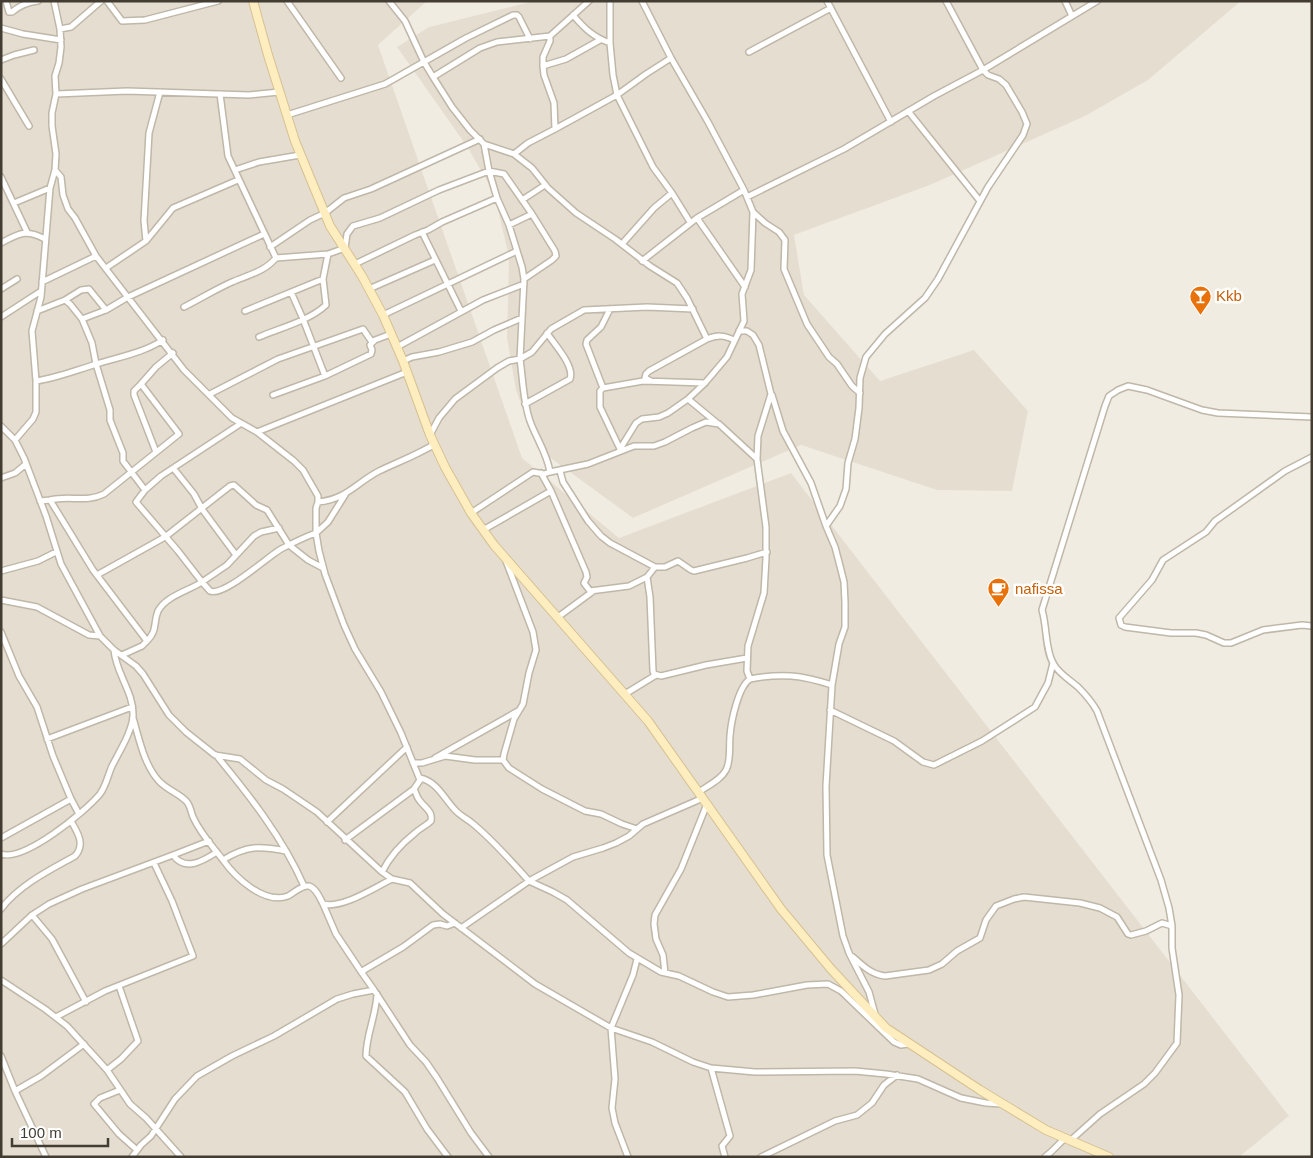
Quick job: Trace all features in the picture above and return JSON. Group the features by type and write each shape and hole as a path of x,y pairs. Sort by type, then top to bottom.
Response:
{"street":[{"path":"6,1 9,12 31,2 38,1"},
{"path":"15,440 35,416 36,381 32,331 42,291 50,188 56,170 52,112 59,63 60,29 54,1"},
{"path":"60,29 72,27 101,1"},
{"path":"107,1 122,21 145,20 218,1"},
{"path":"253,1 279,92 300,155 330,226 355,264 383,315 403,360 430,435 445,467 483,530 648,721 781,909 831,969 886,1028 908,1044 1046,1130 1109,1157"},
{"path":"287,1 341,78"},
{"path":"389,1 405,21 424,62 452,107 484,144 489,171 509,225 524,282 520,359 526,404 550,472"},
{"path":"433,77 480,48 497,42 550,36 589,1"},
{"path":"610,1 610,43 617,95 653,168 672,193 690,222"},
{"path":"621,450 639,421 668,413 688,399 705,383 727,357 744,321 742,294 751,270 753,212 748,197 671,58 642,1"},
{"path":"827,1 890,122"},
{"path":"826,526 840,506 846,489 848,463 855,439 860,378 866,357 885,334 925,298 938,279 980,201 1023,135 1026,124 1022,112 1006,86 999,79 988,75 983,70 946,1"},
{"path":"1065,1 1072,16"},
{"path":"748,197 844,149 983,70 1097,1"},
{"path":"749,52 831,8"},
{"path":"287,115 385,84 466,38 513,15 519,17 530,39"},
{"path":"573,15 588,32 600,40 610,43"},
{"path":"1,28 60,40"},
{"path":"550,36 550,41 543,57 543,66 544,75 554,103 554,130"},
{"path":"543,66 566,59 600,40"},
{"path":"1,60 34,50"},
{"path":"514,154 528,144 617,95 671,58"},
{"path":"1,79 29,126"},
{"path":"56,94 127,91 250,95 279,92"},
{"path":"146,241 144,221 149,133 160,92"},
{"path":"220,94 228,156 276,258"},
{"path":"908,111 980,201"},
{"path":"270,247 310,220 325,213 344,198 371,189 480,139"},
{"path":"484,144 514,154 532,168 545,185 576,213 596,225 642,261 677,283 707,339"},
{"path":"235,170 259,162 300,155"},
{"path":"56,170 61,177 65,203 96,256 187,373 232,418 257,432 303,470 318,496 316,533 319,551 323,568 344,625 381,692 420,778 436,786 454,809 472,823 529,881 567,900 637,959 665,973 679,976 728,997 753,995 807,985 828,984 841,991 894,1042 901,1045 908,1044"},
{"path":"345,248 346,234 353,226 380,218 439,190 489,171 504,174 555,251 556,256 524,282 461,311 397,347"},
{"path":"1,177 27,232"},
{"path":"106,268 146,241 173,208 238,180"},
{"path":"522,200 545,185"},
{"path":"14,203 50,188"},
{"path":"642,261 690,222 744,190"},
{"path":"622,244 654,208 672,193"},
{"path":"355,264 442,222 498,198"},
{"path":"753,212 779,232 785,240 784,269 803,316 829,358 837,364 852,386 860,393"},
{"path":"509,225 532,214"},
{"path":"696,218 745,287"},
{"path":"1,243 13,236 27,232 45,239"},
{"path":"422,232 461,311"},
{"path":"82,319 106,310 128,297 264,234"},
{"path":"184,307 233,282 253,275 270,265 276,258 328,254 345,248"},
{"path":"383,315 517,251"},
{"path":"259,337 303,319 326,305 323,279 328,254"},
{"path":"42,282 96,256"},
{"path":"369,289 435,260"},
{"path":"1,289 17,279"},
{"path":"245,311 323,279"},
{"path":"37,311 65,300 81,290 89,289 106,310"},
{"path":"1,317 42,291"},
{"path":"290,292 303,319 325,376"},
{"path":"65,300 82,319 92,343 96,364 110,410 110,420 123,453 124,462 145,490"},
{"path":"430,435 439,418 455,399 497,368 532,352 542,342 547,333 584,310 647,307 693,310"},
{"path":"603,388 586,344 601,326 610,309"},
{"path":"403,360 472,342 522,318"},
{"path":"210,394 278,359 363,329 372,342 370,345 371,354 325,376 274,395"},
{"path":"739,332 747,331 753,335 759,344 771,394 783,431 811,483 835,547 844,582 845,627 839,644 830,710 826,786 827,855 843,936 869,992 876,1016"},
{"path":"526,404 570,379 572,374 570,367 547,333"},
{"path":"372,342 391,334"},
{"path":"651,382 645,378 649,371 707,339 717,335 734,340"},
{"path":"36,381 58,377 143,351 163,340"},
{"path":"156,452 134,391 156,367 173,353"},
{"path":"257,432 407,372"},
{"path":"621,450 598,403 600,391 603,388 643,381 705,383"},
{"path":"40,501 64,497 93,499 106,492 179,434 141,384"},
{"path":"1045,1157 1100,1114 1144,1084 1155,1073 1177,1043 1179,995 1172,948 1172,926 1161,880 1098,711 1092,700 1063,675 1053,663 1042,610 1089,453 1109,396 1128,386 1155,392 1202,410 1218,413 1312,417"},
{"path":"750,679 747,671 748,646 764,593 767,552 762,491 757,459 758,436 771,394"},
{"path":"688,399 757,459"},
{"path":"471,513 533,472 560,471 588,464 634,446 654,446 706,422 719,424"},
{"path":"240,424 161,476 145,490 136,502 210,591 218,592 252,572 280,550 316,533 328,522 344,495"},
{"path":"1,426 15,440 46,516 61,564 100,636 114,650 136,666 169,715 179,726 215,755 235,779 296,866 304,886"},
{"path":"318,502 331,501 344,495 378,472 417,455 435,444"},
{"path":"1312,457 1285,471 1215,521 1206,532 1163,560 1152,580 1119,618 1125,627 1171,633 1196,633 1224,643 1231,643 1263,630 1302,625 1312,626"},
{"path":"1,478 15,473 26,464"},
{"path":"174,469 194,494 202,509 236,555"},
{"path":"560,471 562,482 588,521 601,536 610,543 655,567 665,566 678,561 694,571 767,552"},
{"path":"541,473 551,491 586,572 587,577 584,583 588,590 592,592"},
{"path":"97,575 165,537 230,486 234,485 256,505 267,510 289,545 308,560 323,568"},
{"path":"483,530 551,491"},
{"path":"50,500 97,575 147,641"},
{"path":"122,656 142,646 152,635 159,610 168,600 202,582 226,565 258,533 279,528"},
{"path":"1,571 38,561 56,552"},
{"path":"504,556 532,632 536,650 521,710 514,719 503,760 505,764 518,774 571,804 637,829"},
{"path":"558,617 592,592 629,586 647,576 655,567"},
{"path":"647,576 650,597 653,671 656,675"},
{"path":"1,600 37,607 89,635 100,636"},
{"path":"1,632 19,676 37,707 47,739 70,799 78,814"},
{"path":"114,650 118,668 130,696 133,718 146,758 157,780 168,789 180,795 188,803 193,818 208,841 239,879 257,892 270,896 284,897 304,886 311,886 316,890 336,934 410,1045 426,1062 471,1133 489,1157"},
{"path":"625,694 656,675 661,676 747,658"},
{"path":"830,710 877,732 894,741 923,762 934,765 982,741 1035,708 1048,683 1053,663"},
{"path":"665,973 664,957 656,939 654,919 681,869 703,798 725,772 738,696 743,687 750,679 768,676 808,677 832,685"},
{"path":"47,739 132,707"},
{"path":"413,763 422,763 435,758 521,710"},
{"path":"1,854 6,856 13,855 41,843 71,821 97,797 103,789 133,718"},
{"path":"327,822 407,747"},
{"path":"215,755 240,759 266,780 283,789 327,822 392,880 410,883 443,914 535,984 611,1028 652,1042 693,1062 712,1068 755,1072 855,1071 897,1076 918,1079 962,1098 986,1103 1004,1104"},
{"path":"435,758 445,756 475,760 503,760"},
{"path":"345,840 414,790 420,778"},
{"path":"382,872 389,858 397,849 431,821 432,816 430,812 419,800 414,790"},
{"path":"461,928 529,881 572,857 580,853 603,848 629,836 643,824 703,798"},
{"path":"1,838 70,799"},
{"path":"1,909 12,897 35,880 75,856 81,841 71,821"},
{"path":"1,944 32,915 49,904 82,889 208,841"},
{"path":"223,860 254,847 286,851"},
{"path":"173,855 178,862 191,865 217,852"},
{"path":"56,1017 79,1003 86,1002 119,986 193,956 172,901 154,863"},
{"path":"323,904 334,905 366,893 392,880"},
{"path":"849,952 863,966 878,975 885,976 929,970 942,964 957,951 980,938 986,920 996,906 1024,897 1080,903 1100,908 1117,917 1128,934 1131,935 1162,923 1172,926"},
{"path":"32,915 52,939 86,1002"},
{"path":"362,973 368,966 403,947 432,925 440,924 447,926 455,923"},
{"path":"628,1157 617,1130 612,1108 615,1079 611,1028 633,975 637,959"},
{"path":"1,980 56,1017 84,1044 107,1070 130,1104 181,1157"},
{"path":"107,1070 138,1041 119,986"},
{"path":"132,1157 156,1129 175,1099 197,1076 274,1036 337,999 353,994 376,992"},
{"path":"376,992 376,1008 366,1056 405,1092 426,1129 448,1157"},
{"path":"15,1091 41,1076 84,1044"},
{"path":"1,1056 46,1157"},
{"path":"712,1068 730,1136 722,1146 725,1157"},
{"path":"762,1157 835,1120 857,1116 872,1103 884,1086 897,1076"},
{"path":"120,1090 96,1100 94,1104 137,1150"}],"shaded area":[{"path":"1,1 427,1 378,45 522,458 619,538 791,473 1289,1116 1239,1157 1,1157"},
{"path":"534,1 1241,1 1148,80 1085,116 930,185 794,235 804,295 880,381 974,350 1028,411 1012,491 937,490 801,445 633,518 537,448 516,390 507,338 509,257 494,193 468,148 397,47 429,27"}],"place":[{"name":"Kkb","path":"1200,315"},
{"name":"nafissa","path":"999,608"}]}
